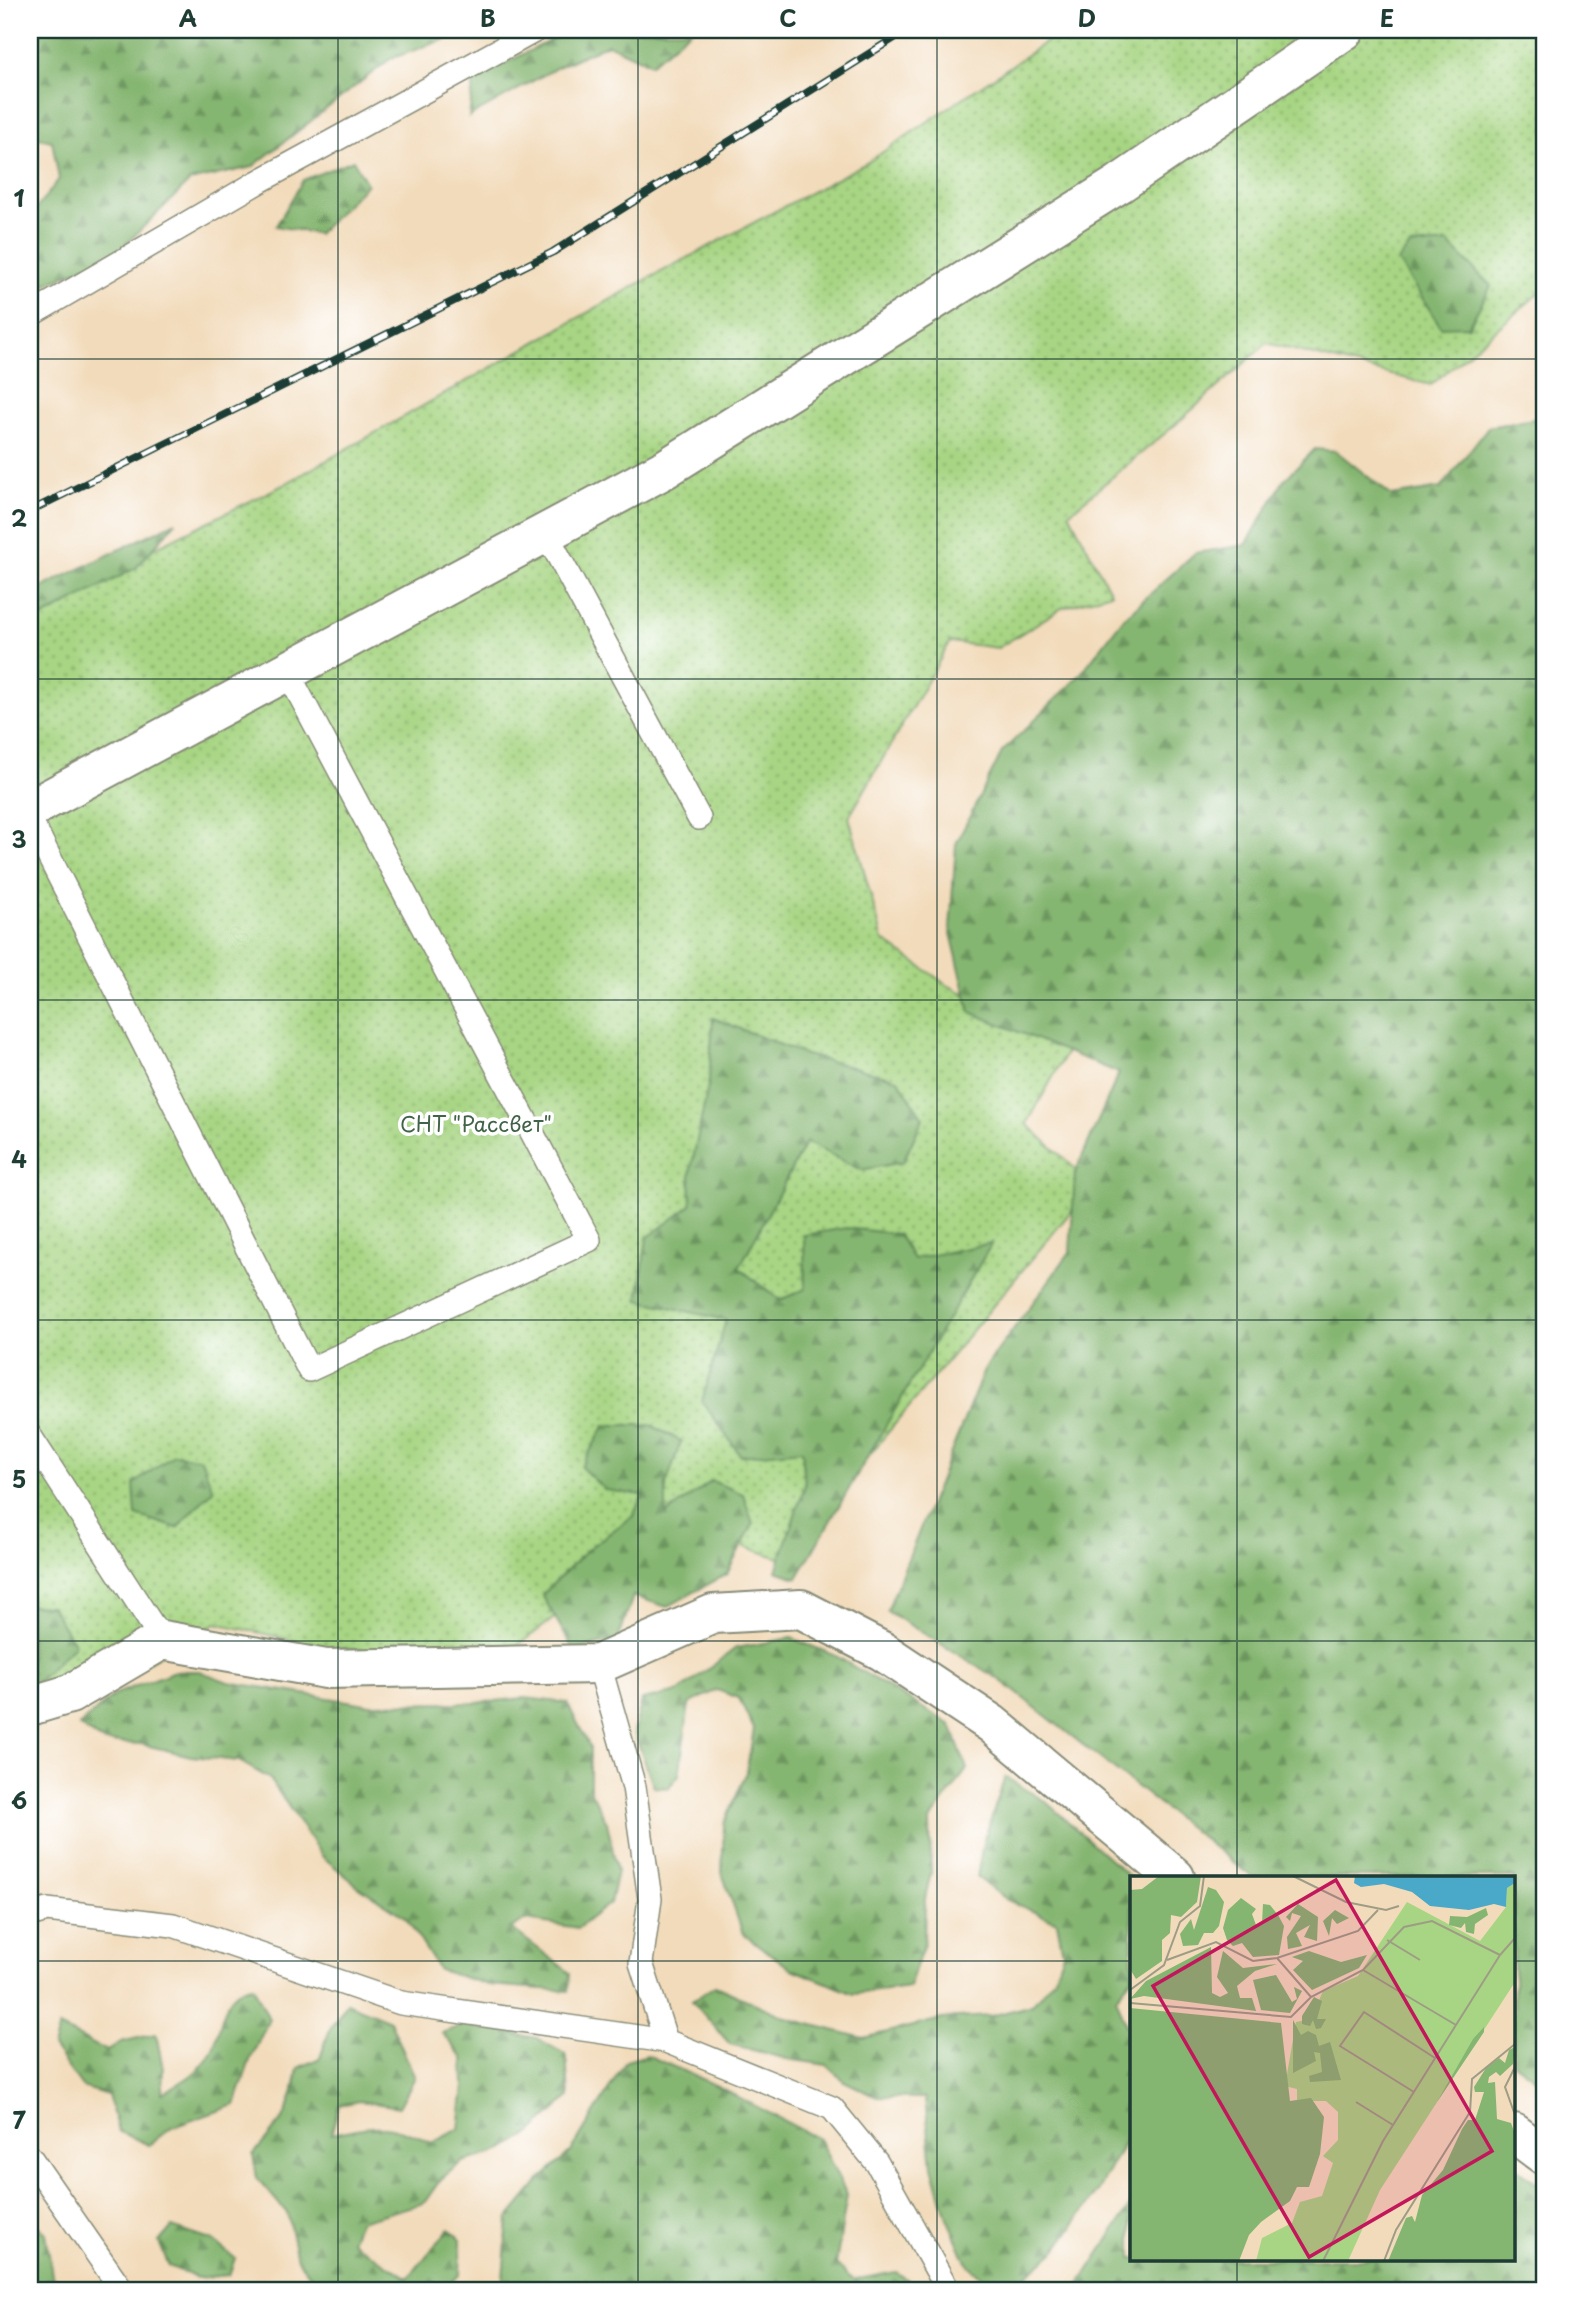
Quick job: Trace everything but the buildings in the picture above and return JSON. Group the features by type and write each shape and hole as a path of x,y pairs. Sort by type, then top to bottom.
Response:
{"street":[{"path":"30,809 665,469 1084,206 1345,30"},
{"path":"30,1706 69,1694 162,1640 326,1669 599,1664 713,1614 801,1609 882,1651 992,1724 1174,1876"},
{"path":"1516,2134 1545,2156"}],"lane":[{"path":"30,315 258,182 536,30"},
{"path":"545,533 699,818"},
{"path":"30,819 309,1370 589,1240 287,671"},
{"path":"30,1436 162,1640"},
{"path":"599,1664 634,1787 650,1899 641,1963 666,2040"},
{"path":"30,1915 47,1910 173,1925 401,2003 666,2040 832,2108 877,2163 947,2290"},
{"path":"30,2157 122,2290"}],"green space":[{"path":"30,30 471,30 390,59 252,167 190,181 119,251 38,288 30,282 30,217 59,179 52,141 30,136"},
{"path":"571,30 691,30 651,64 608,44 558,67 469,117 474,79"},
{"name":"СНТ \"Рассвет\"","path":"1064,30 1545,30 1545,288 1431,385 1267,343 1175,425 1069,513 1111,593 1062,608 998,648 950,642 849,817 883,940 947,985 1069,1048 1027,1124 1093,1185 783,1559 678,1525 497,1661 323,1647 216,1623 30,1730 30,609 283,485 642,282 868,162"},
{"path":"353,160 367,184 318,234 276,226 303,180"},
{"path":"1448,243 1491,286 1469,326 1441,327 1398,261 1410,246"},
{"path":"1545,417 1545,2086 1516,2064 1516,1876 1251,1876 1000,1680 887,1611 985,1368 1070,1252 1075,1173 1119,1073 970,1012 950,929 956,844 1002,752 1079,676 1123,619 1195,553 1246,545 1284,480 1315,449 1336,451 1392,496 1441,488 1488,427"},
{"path":"176,522 136,568 30,624 30,593"},
{"path":"713,1018 806,1055 898,1079 923,1118 903,1162 861,1170 806,1142 739,1268 780,1300 805,1289 804,1235 846,1228 898,1234 913,1259 992,1243 797,1578 776,1571 805,1485 802,1450 741,1456 702,1401 726,1320 638,1300 647,1238 691,1205 690,1174 709,1081"},
{"path":"605,1425 651,1425 681,1441 666,1485 666,1514 712,1481 743,1494 753,1524 727,1574 667,1607 633,1596 618,1640 574,1650 542,1595 589,1548 633,1516 643,1495 605,1490 581,1467"},
{"path":"174,1454 201,1459 213,1490 177,1528 136,1515 134,1484"},
{"path":"30,1605 51,1606 75,1645 35,1684 30,1684"},
{"path":"791,1638 834,1655 951,1725 967,1769 930,1821 931,1873 925,1899 924,1943 909,1987 854,1994 790,1968 743,1934 722,1873 724,1824 746,1774 754,1729 739,1698 717,1690 689,1704 679,1775 668,1788 654,1787 634,1732 642,1700 678,1692 736,1648"},
{"path":"175,1671 199,1671 228,1682 366,1704 475,1703 525,1698 567,1703 590,1747 590,1790 607,1822 617,1871 610,1903 578,1928 526,1920 511,1928 570,1973 569,1991 489,1985 439,1970 406,1918 358,1886 322,1856 270,1779 239,1761 191,1756 141,1744 104,1742 79,1726 115,1694"},
{"path":"1005,1777 1045,1801 1130,1877 1130,1980 1116,1997 1130,2037 1130,2127 1095,2195 1055,2251 1015,2285 991,2287 966,2262 947,2218 932,2166 925,2098 877,2097 844,2081 827,2065 787,2059 730,2044 692,2001 715,1986 790,2019 863,2038 942,2019 991,2016 1032,2005 1054,1978 1063,1953 1057,1922 1007,1900 977,1877 983,1843"},
{"path":"253,1986 269,2019 250,2060 235,2105 170,2128 149,2145 118,2131 108,2095 82,2087 53,2047 59,2027 107,2051 121,2042 156,2034 163,2068 162,2093 184,2081 203,2065 212,2051 229,2001 243,1989"},
{"path":"347,2003 390,2021 415,2077 399,2107 360,2101 339,2105 331,2134 383,2127 404,2131 432,2143 459,2129 464,2086 463,2058 442,2033 463,2025 537,2038 566,2055 569,2097 528,2136 495,2153 462,2162 441,2179 424,2203 359,2221 351,2241 408,2278 449,2229 461,2239 460,2274 444,2290 322,2290 297,2259 287,2213 257,2178 253,2155 284,2116 293,2096 298,2068 320,2058 330,2029"},
{"path":"647,2055 717,2086 819,2139 847,2195 836,2264 853,2280 896,2272 908,2280 911,2290 502,2290 508,2219 541,2179 571,2152 626,2061"},
{"path":"1516,2167 1545,2189 1545,2290 1076,2290 1130,2206 1130,2260 1516,2260"},
{"path":"30,2219 46,2233 52,2276 60,2290 30,2290"},
{"path":"172,2227 213,2241 235,2258 229,2275 197,2278 169,2266 159,2242"}],"railway":[{"path":"30,511 553,252 907,30"}]}
